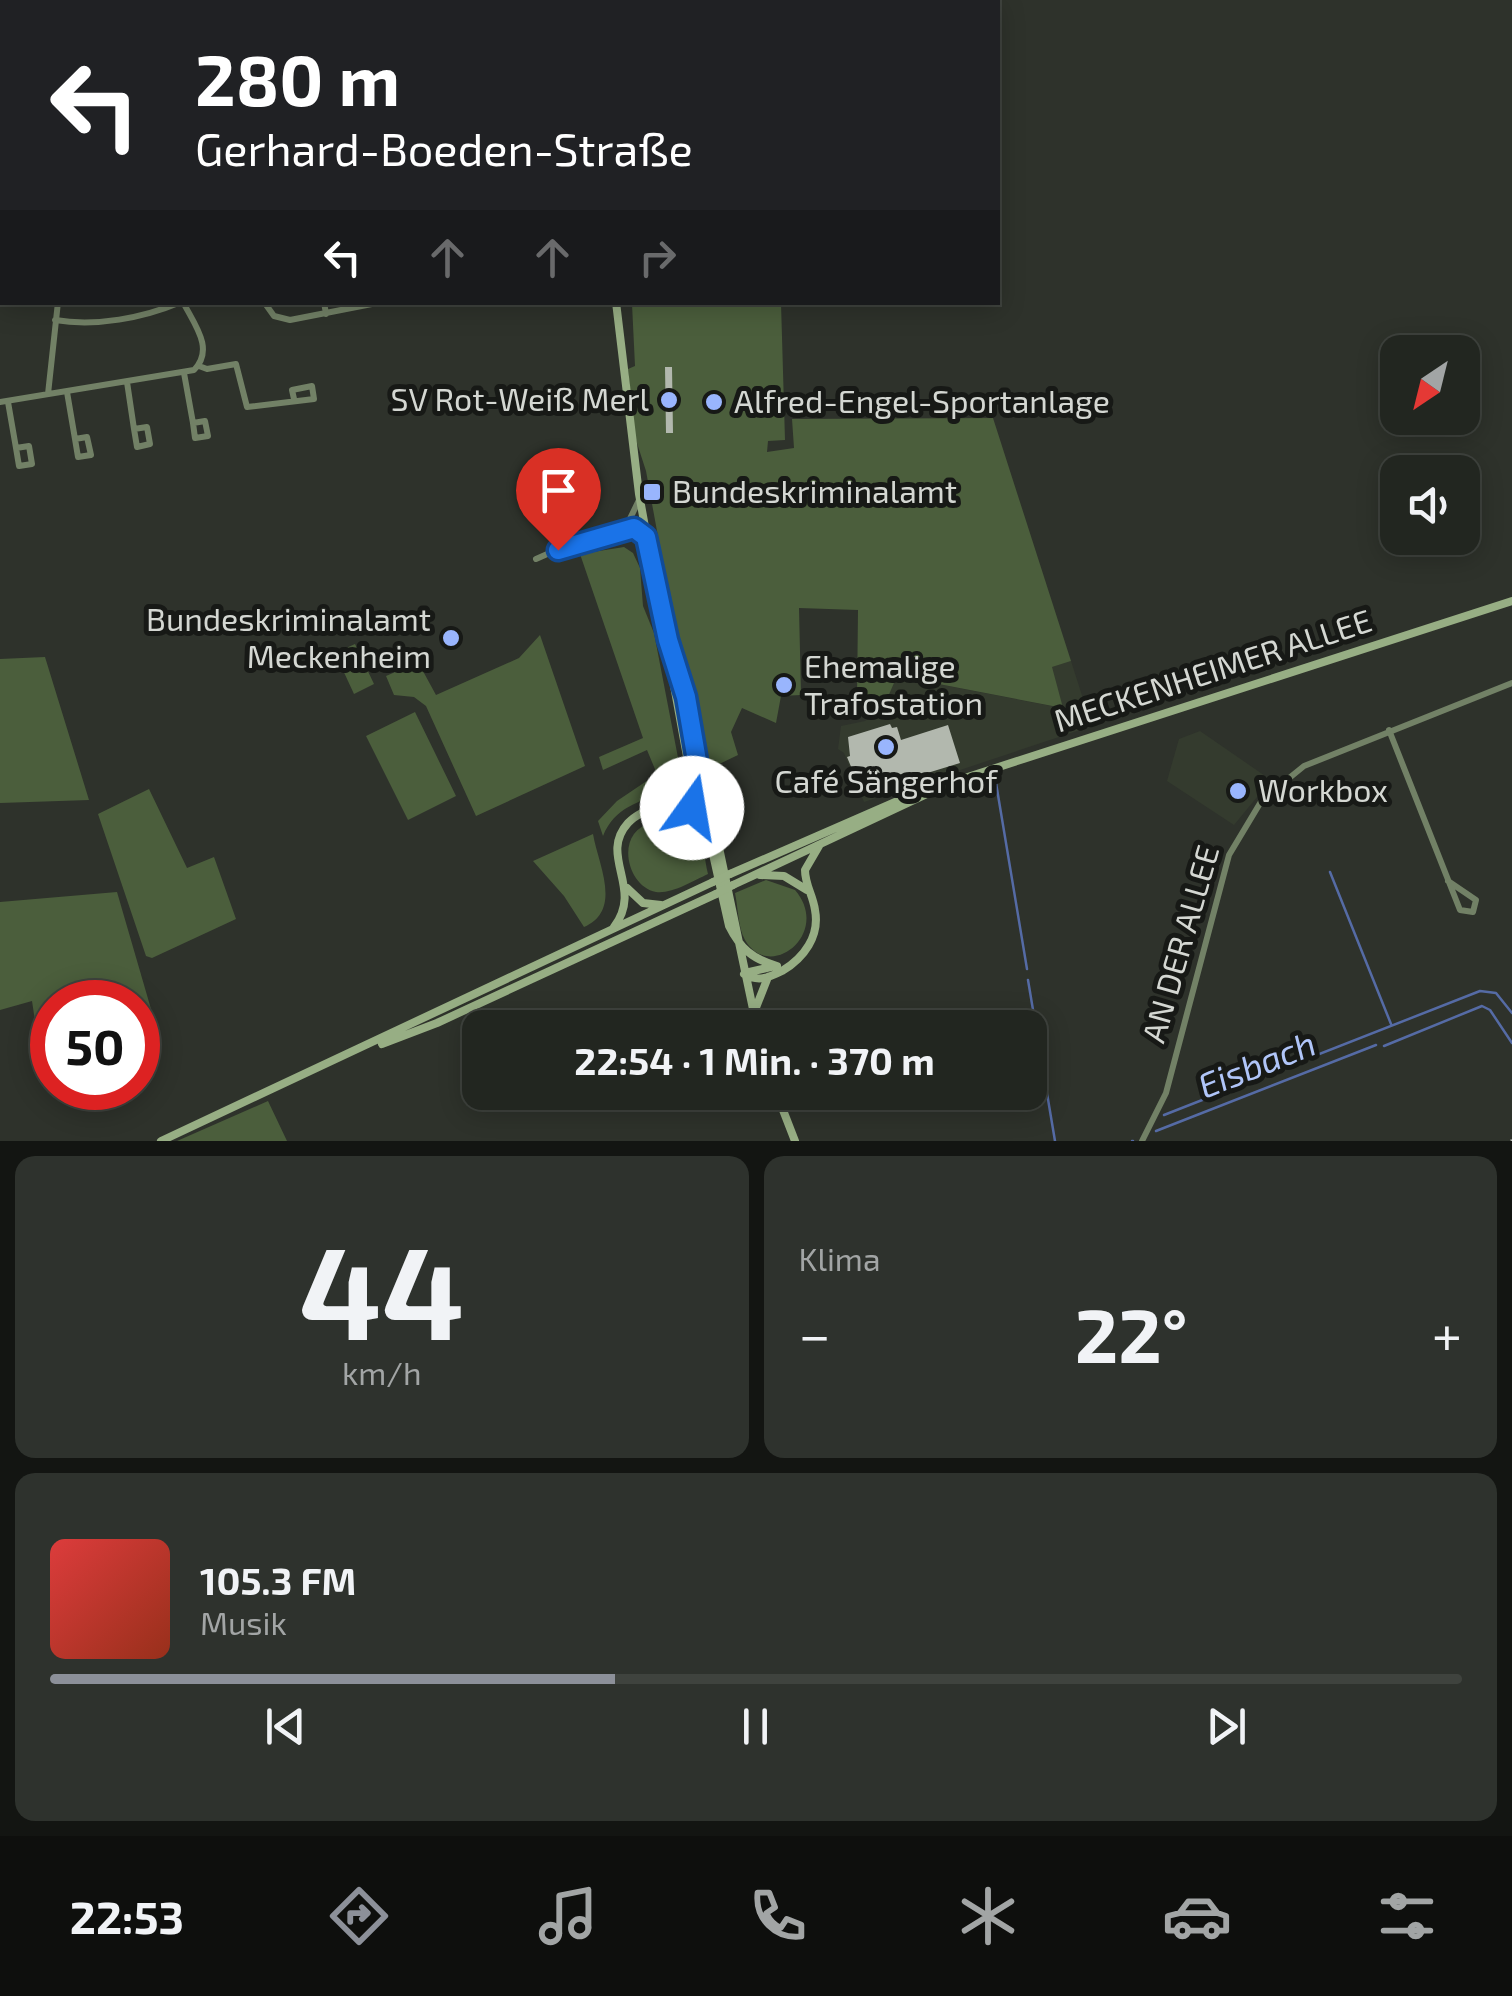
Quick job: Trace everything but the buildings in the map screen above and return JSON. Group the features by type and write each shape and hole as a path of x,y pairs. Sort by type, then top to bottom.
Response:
{"main road":[{"path":"616,305 646,537 668,640 686,697 696,784"},
{"name":"MECKENHEIMER ALLEE","path":"402,1033 713,882 879,808 1512,601"},
{"path":"608,932 626,907 625,884 617,856 621,833 634,818 696,784"},
{"path":"696,784 708,791 702,807 753,1010"},
{"name":"MECKENHEIMER ALLEE","path":"161,1141 716,894 931,791"},
{"path":"684,793 687,806"},
{"path":"656,809 702,807"},
{"path":"744,974 754,979 768,977 798,958 810,943 815,909 808,891 806,865 824,841"},
{"path":"737,883 774,874 794,880 808,891"},
{"path":"625,884 643,903 666,905"},
{"path":"736,941 754,958 776,966"},
{"path":"744,974 798,958"},
{"path":"756,1010 768,977"},
{"path":"783,1110 795,1141"}],"street":[{"path":"48,394 58,305"},
{"path":"55,320 84,324 174,305"},
{"path":"184,305 204,346 200,366"},
{"path":"265,305 282,320 368,305"},
{"path":"324,305 326,314"},
{"path":"16,448 4,402 184,373 200,366 208,369 236,364 247,407 294,399"},
{"path":"184,373 193,423"},
{"path":"126,382 134,430"},
{"path":"67,392 75,439"},
{"path":"624,530 640,499"},
{"path":"605,538 637,528 646,537"},
{"path":"536,559 566,546 605,538 646,537"},
{"name":"AN DER ALLEE","path":"1142,1141 1166,1092 1224,872 1242,827 1262,800 1296,771 1512,683"},
{"path":"1389,730 1448,881 1460,910 1473,912 1476,900 1448,881"}],"shaded area":[{"path":"1071,661 1086,708 1083,729 864,802 844,753 838,749 841,726 865,721 884,706 896,676 1062,708 1051,667"},
{"path":"1200,731 1271,780 1234,825 1167,781 1179,739"}],"green space":[{"path":"632,305 781,305 785,440 768,441 767,452 794,448 792,419 993,418 1071,661 1052,667 1063,708 897,676 884,706 857,698 858,610 799,608 801,695 781,696 776,723 742,708 731,732 738,755 711,768 677,640 646,471 635,437 628,369 635,366"},
{"path":"624,547 633,553 640,568 643,606 654,633 680,768 666,792 621,812 603,836 598,821 617,801 657,774 647,750 603,770 599,757 643,738 580,554"},
{"path":"540,635 585,766 476,816 426,706 414,697 394,695 386,676 418,662 436,695 519,658"},
{"path":"355,644 374,684 354,694 335,653"},
{"path":"45,657 89,800 0,803 0,659"},
{"path":"415,712 456,796 408,820 366,736"},
{"path":"149,789 187,868 214,857 236,919 152,958 146,956 98,814"},
{"path":"669,817 696,828 708,874 676,889 656,892 635,877 628,851 637,830"},
{"path":"593,834 605,898 603,910 584,927 564,896 533,861"},
{"path":"766,880 795,890 804,906 806,922 793,947 769,956 756,952 745,940 735,893"},
{"path":"117,892 143,980 30,980 30,1002 0,1010 0,902"},
{"path":"268,1101 287,1141 177,1141"}],"waterway":[{"name":"Eisbach","path":"996,783 1027,969"},
{"path":"1330,872 1391,1024"},
{"name":"Eisbach","path":"1028,980 1055,1141"},
{"path":"1164,1115 1480,991 1496,993 1512,1013"},
{"name":"Eisbach","path":"1384,1046 1482,1006 1490,1010 1512,1043"},
{"name":"Eisbach","path":"1156,1131 1376,1045"}],"place":[{"name":"SV Rot-Weiß Merl","path":"669,400"},
{"name":"Alfred-Engel-Sportanlage","path":"714,402"},
{"name":"Bundeskriminalamt","path":"652,492"},
{"name":"Bundeskriminalamt Meckenheim","path":"451,638"},
{"name":"Ehemalige Trafostation","path":"784,685"},
{"name":"Café Sängerhof","path":"886,747"},
{"name":"Workbox","path":"1238,791"}],"route":[{"path":"558,550 634,528 646,537 668,640 686,697 701,784 710,796 703,807 692,808"}]}
